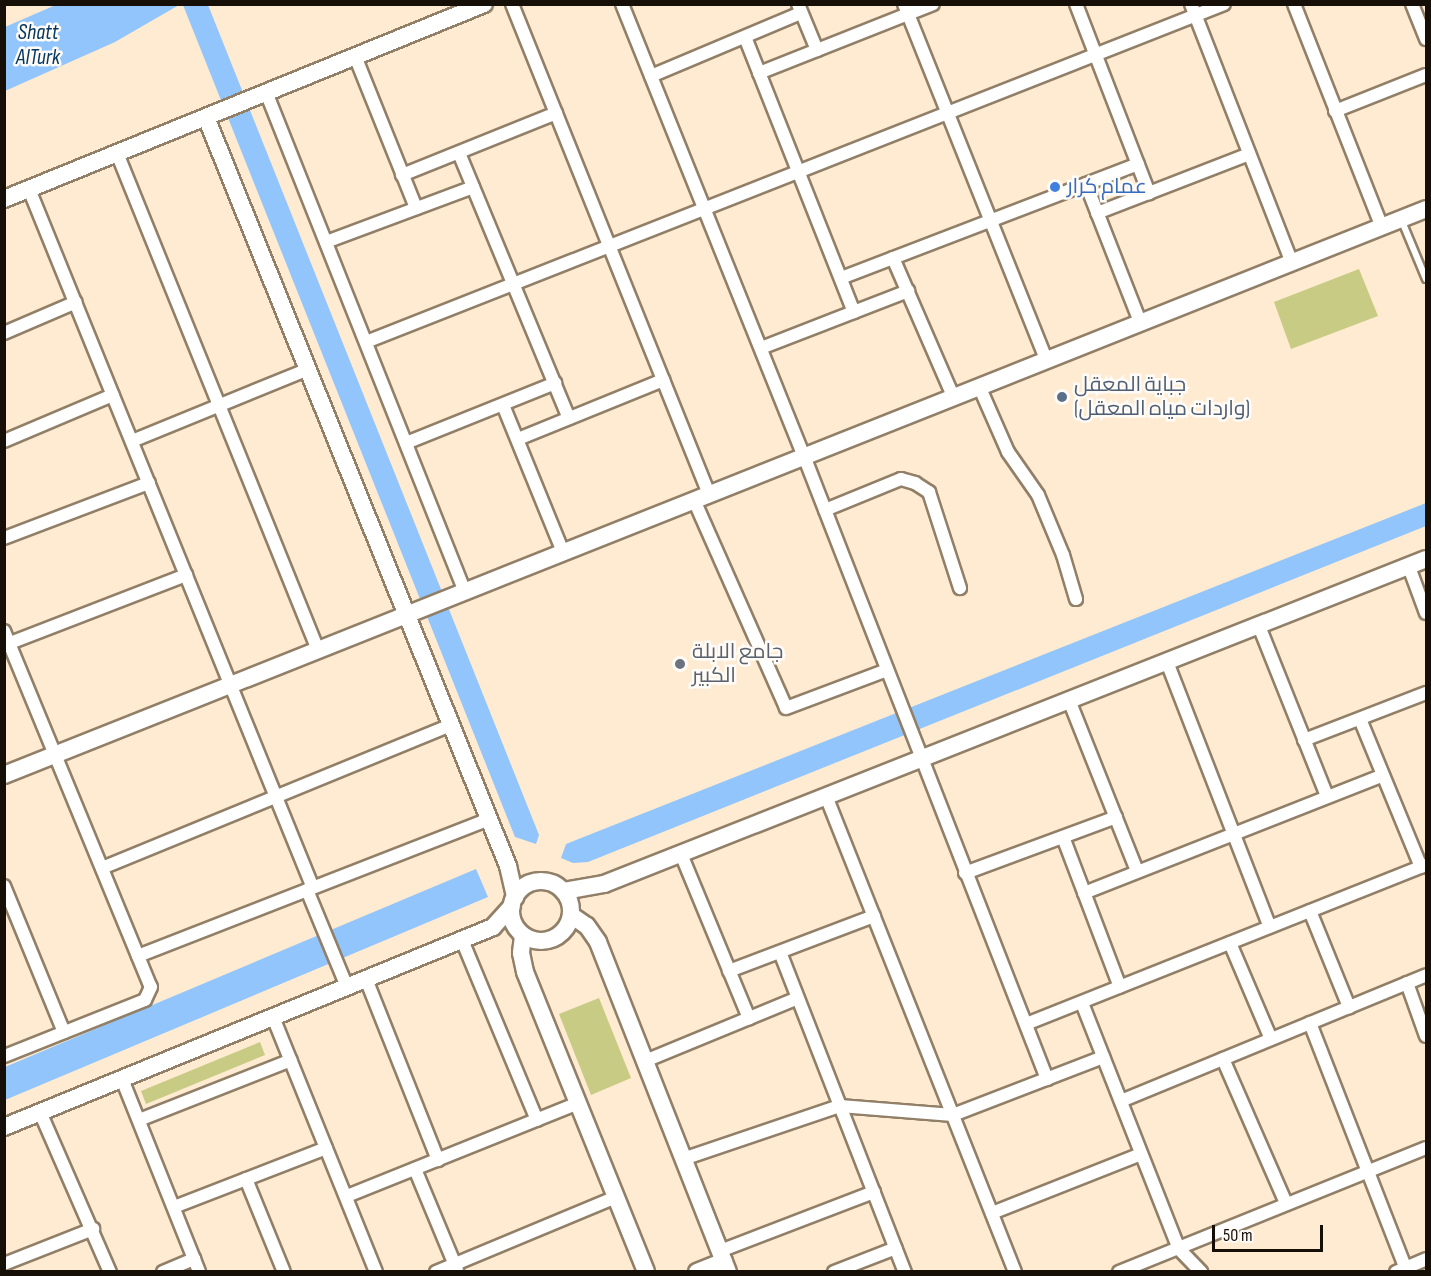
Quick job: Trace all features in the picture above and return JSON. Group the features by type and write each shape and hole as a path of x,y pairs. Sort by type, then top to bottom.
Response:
{"street":[{"path":"4,199 484,4"},
{"path":"512,4 663,380 701,497 786,708 887,670"},
{"path":"622,4 804,456 1047,1079"},
{"path":"759,73 817,50 906,9 933,4"},
{"path":"1076,4 1149,193"},
{"path":"366,342 1096,55 1193,10 1224,4"},
{"path":"1293,4 1382,227"},
{"path":"1412,4 1426,39"},
{"path":"651,76 745,37 800,9 817,50"},
{"path":"906,9 1046,359"},
{"path":"1193,10 1291,261"},
{"path":"745,37 854,312"},
{"path":"355,56 416,208"},
{"path":"1335,111 1426,75"},
{"path":"266,92 465,592"},
{"path":"402,175 555,113"},
{"path":"206,117 508,866 521,934 525,972 646,1272"},
{"path":"117,153 318,650"},
{"path":"459,153 569,418"},
{"path":"1097,213 1249,154"},
{"path":"841,278 1138,164"},
{"path":"1086,184 1140,322"},
{"path":"326,242 473,187"},
{"path":"30,189 276,796 347,987"},
{"path":"4,775 1426,208"},
{"path":"893,258 953,396"},
{"path":"761,348 908,291"},
{"path":"4,333 76,302"},
{"path":"132,441 308,369"},
{"path":"518,439 663,380"},
{"path":"406,443 555,383"},
{"path":"978,386 1004,444 1038,495 1063,555 1076,599"},
{"path":"4,441 113,395"},
{"path":"503,405 563,552"},
{"path":"825,510 901,479 915,483 928,492 960,588"},
{"path":"4,538 149,483"},
{"path":"564,891 604,884 1426,560"},
{"path":"1408,567 1426,613"},
{"path":"9,643 186,574"},
{"path":"1258,626 1327,796"},
{"path":"4,631 151,987 145,1000 4,1056"},
{"path":"1167,662 1270,927"},
{"path":"1304,740 1426,693"},
{"path":"1069,700 1137,871"},
{"path":"1026,1024 1424,866 1360,719"},
{"path":"102,868 451,724"},
{"path":"1084,893 1383,775"},
{"path":"826,796 1015,1272"},
{"path":"965,873 1116,817"},
{"path":"138,957 489,819"},
{"path":"1063,837 1119,987"},
{"path":"681,854 749,1018"},
{"path":"508,866 539,881 553,883 564,891 571,911 587,926 598,942 724,1261"},
{"path":"4,1127 493,927 521,889 539,881"},
{"path":"493,927 521,934 540,942 557,937 571,911 604,884"},
{"path":"4,886 64,1032"},
{"path":"1310,911 1349,1007"},
{"path":"729,971 874,916"},
{"path":"462,940 537,1120"},
{"path":"1230,943 1271,1039"},
{"path":"780,951 905,1272"},
{"path":"1120,1101 1426,975"},
{"path":"366,979 438,1160"},
{"path":"1407,983 1426,1036"},
{"path":"645,1061 798,998"},
{"path":"1082,1003 1179,1249 1201,1272"},
{"path":"273,1017 376,1272"},
{"path":"1310,1023 1368,1171 1403,1270 1426,1259"},
{"path":"683,1159 840,1106 953,1115 1103,1057"},
{"path":"1223,1059 1286,1203"},
{"path":"139,1120 291,1060"},
{"path":"122,1079 199,1272"},
{"path":"347,1196 578,1103"},
{"path":"40,1112 110,1272"},
{"path":"174,1207 326,1148"},
{"path":"1119,1272 1426,1148"},
{"path":"992,1213 1141,1154"},
{"path":"415,1169 456,1268"},
{"path":"246,1179 284,1272"},
{"path":"697,1272 874,1192"},
{"path":"436,1272 456,1268 616,1197"},
{"path":"10,1266 93,1229"},
{"path":"834,1272 896,1248"},
{"path":"164,1272 194,1259"}],"lane":[{"path":"1401,219 1426,279"}],"green space":[{"path":"1359,269 1378,316 1291,349 1274,302"},
{"path":"599,998 631,1078 591,1095 559,1014"},
{"path":"260,1042 265,1055 146,1104 141,1091"}],"water":[{"name":"Shatt AlTurk","path":"58,4 179,5 115,42 5,91 5,27"},
{"path":"183,5 208,5 539,835 536,844 515,837"},
{"path":"1426,503 1426,526 588,862 573,863 561,858 566,844"},
{"path":"476,869 488,897 5,1100 5,1067"}],"place":[{"name":"عمام كرار","path":"1055,187"},
{"name":"جباية المعقل (واردات مياه المعقل)","path":"1062,397"},
{"name":"جامع الابلة الكبير","path":"680,664"}]}
